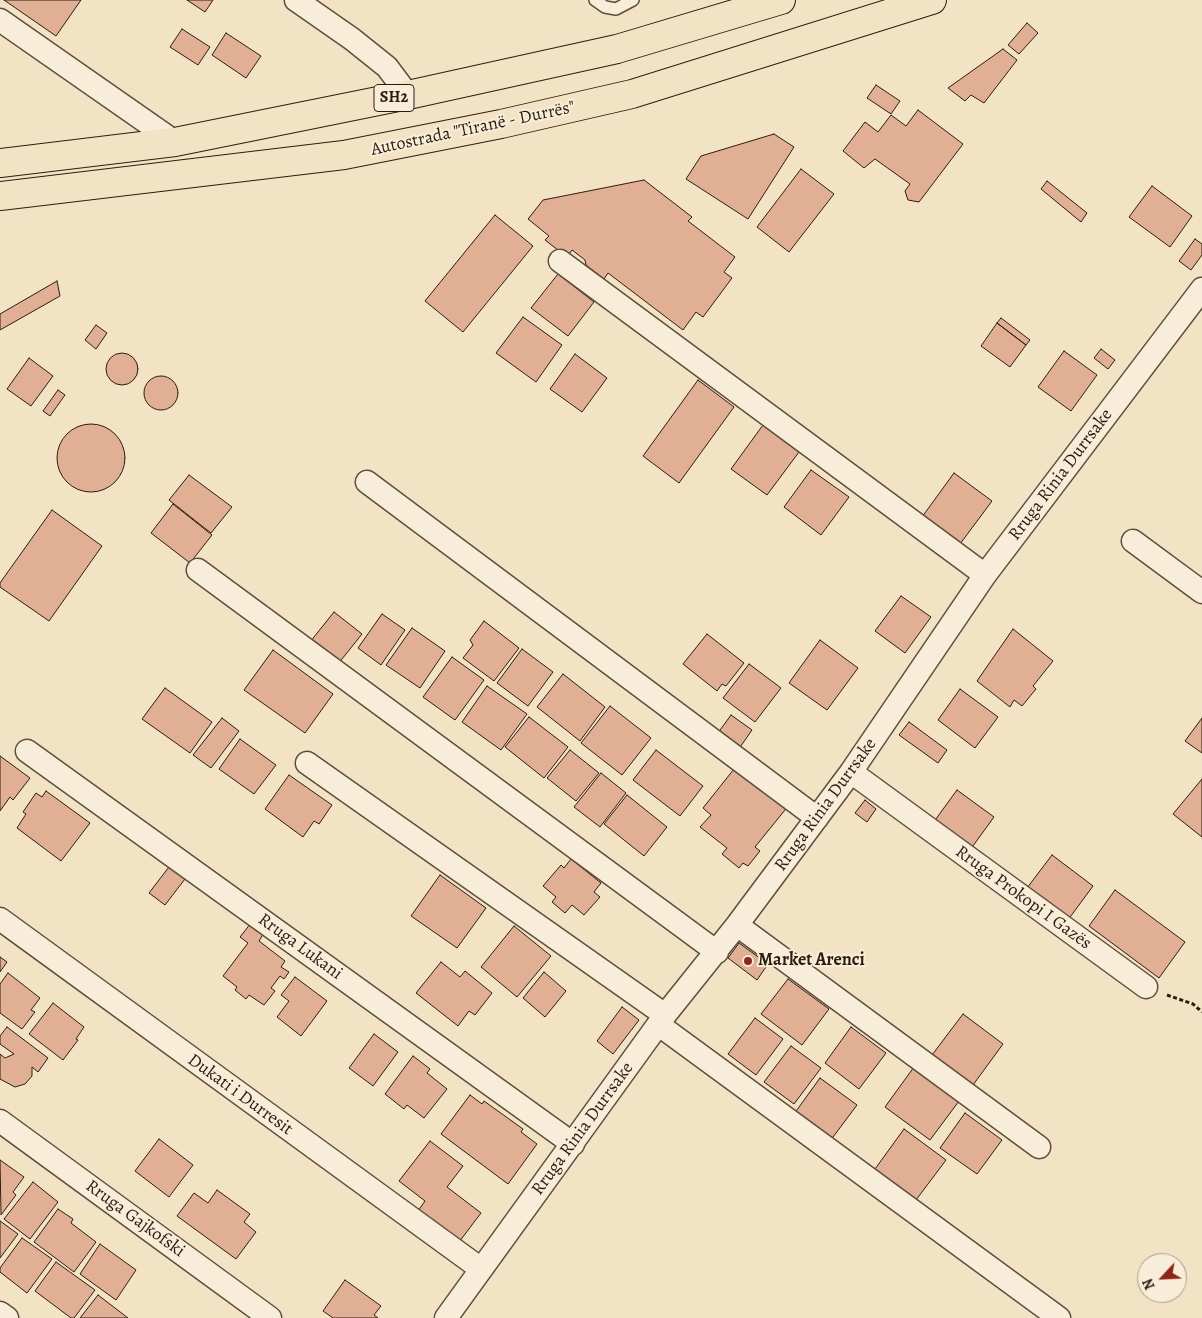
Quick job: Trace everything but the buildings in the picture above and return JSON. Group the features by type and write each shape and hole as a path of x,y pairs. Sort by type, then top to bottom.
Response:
{"highway":[{"name":"SH2","path":"0,163 175,142 408,95 617,49 781,0"},
{"name":"Autostrada \"Tiranë - Durrës\"","path":"0,196 344,155 501,124 632,94 932,0"}],"street":[{"path":"296,0 352,39 387,67 408,95"},
{"path":"0,20 175,142"},
{"path":"560,261 985,576"},
{"name":"Rruga Rinia Durrsake","path":"446,1318 662,1020 717,952 851,772 985,576 1202,289"},
{"path":"367,482 817,818"},
{"path":"1133,541 1202,592"},
{"path":"198,570 717,952"},
{"name":"Rruga Lukani","path":"28,751 573,1144"},
{"path":"307,763 662,1020 1059,1318"},
{"name":"Rruga Prokopi I Gazës","path":"851,772 1146,987"},
{"name":"Dukati i Durresit","path":"0,919 481,1269"},
{"path":"737,925 1039,1147"},
{"name":"Rruga Gajkofski","path":"0,1121 270,1318"},
{"path":"0,1313 7,1318"}],"lane":[{"path":"595,0 605,7 616,9 633,0"}],"path":[{"path":"1146,987 1192,1004 1202,1012"}],"place":[{"name":"Market Arenci","path":"748,961"}]}
